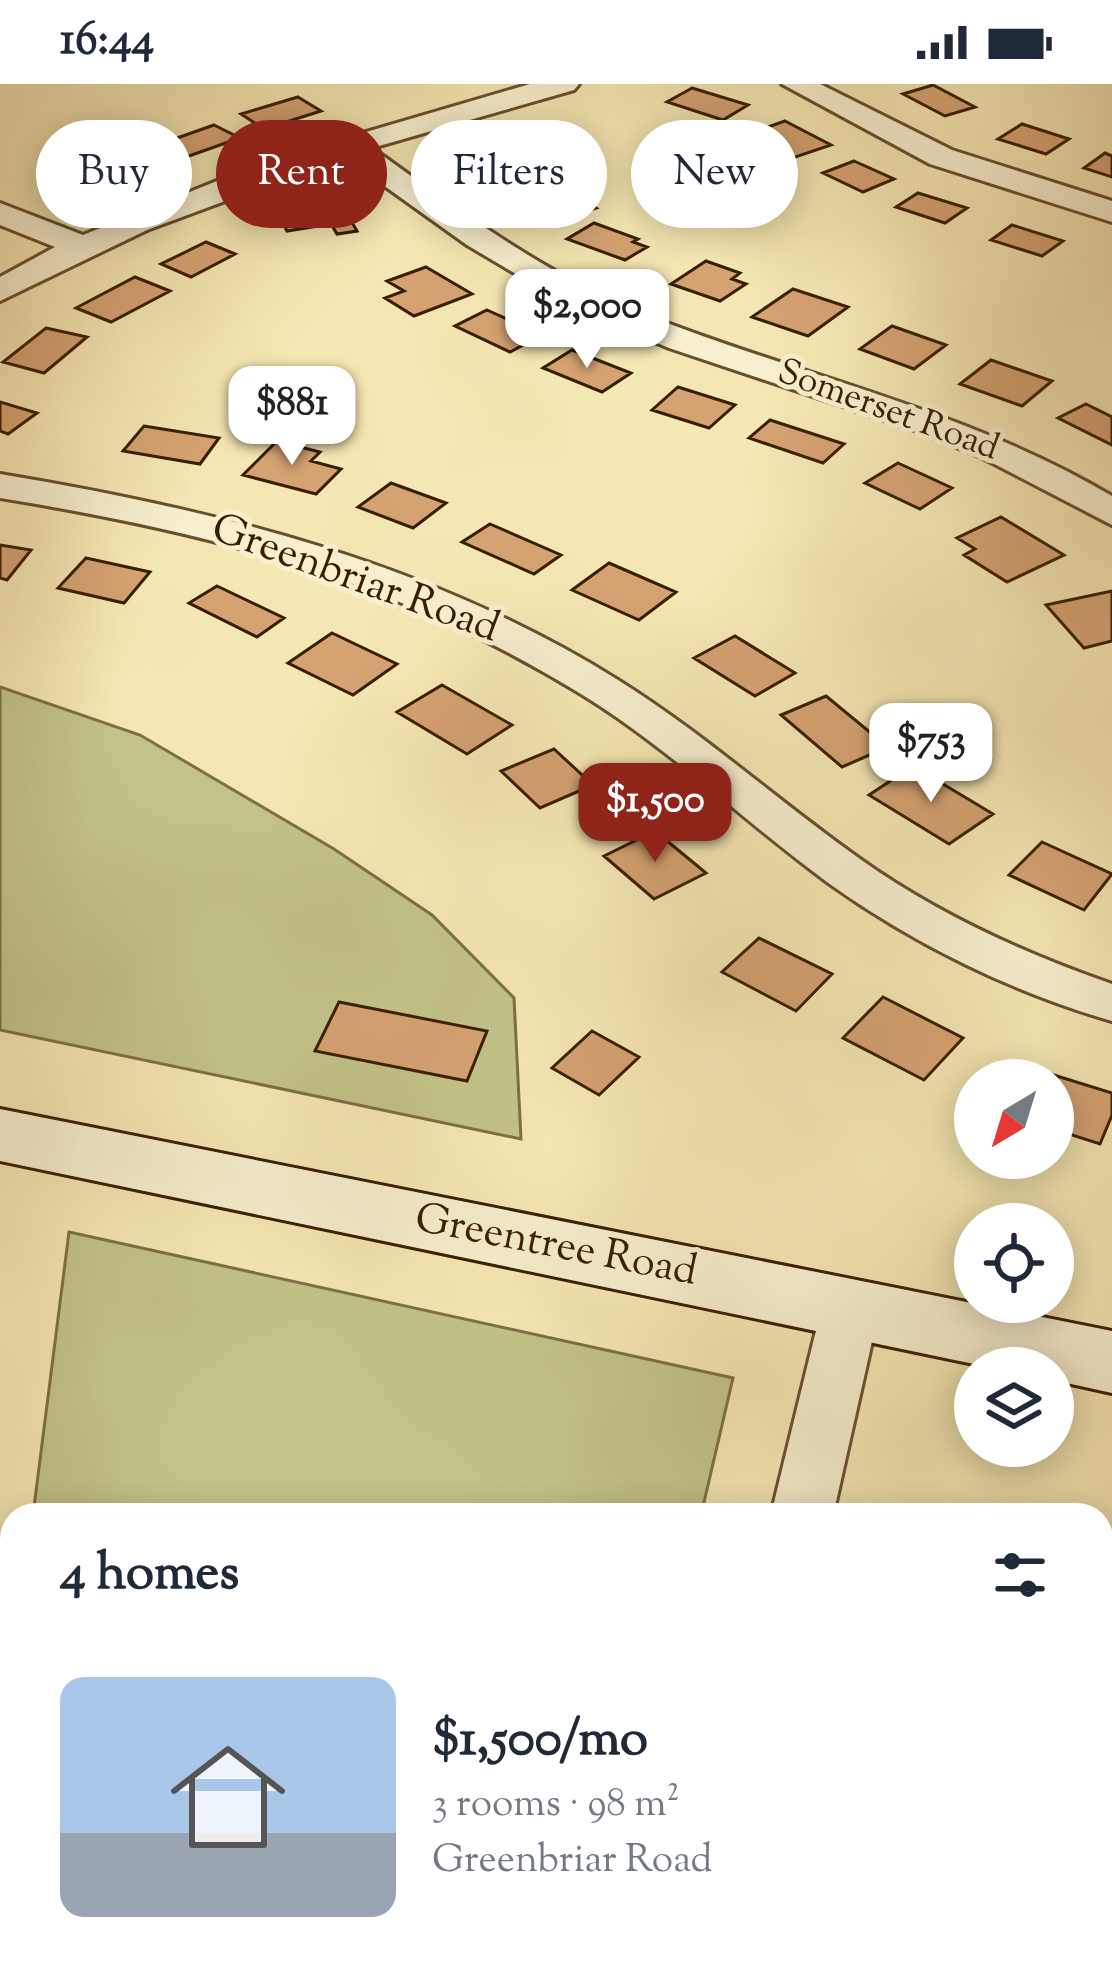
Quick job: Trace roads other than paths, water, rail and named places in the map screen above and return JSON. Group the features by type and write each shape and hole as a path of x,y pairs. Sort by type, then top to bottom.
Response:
{"street":[{"path":"797,84 941,158 1112,212"},
{"path":"387,133 543,86"},
{"name":"Somerset Road","path":"387,173 490,248 590,304 969,435 1065,483 1112,513"},
{"path":"0,290 81,246 216,187"},
{"path":"0,213 81,246"},
{"name":"Greenbriar Road","path":"0,486 150,510 217,527 366,575 497,630 652,722 845,872 885,897 991,954 1112,1003"},
{"name":"Greentree Road","path":"1,1138 1112,1362"},
{"path":"805,1503 851,1306"}]}
